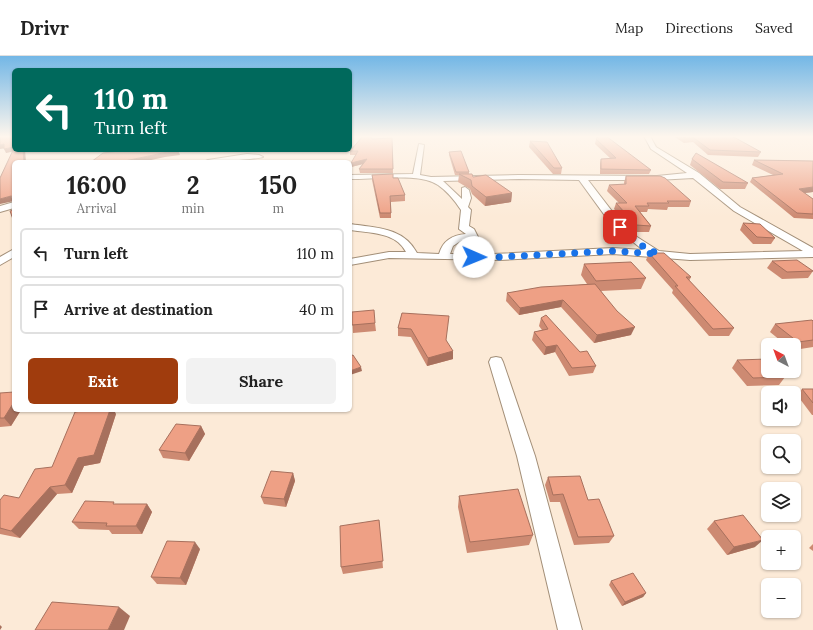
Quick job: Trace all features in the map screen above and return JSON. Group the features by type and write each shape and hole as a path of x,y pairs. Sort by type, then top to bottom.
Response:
{"street":[{"path":"416,177 418,163"},
{"path":"677,163 696,175 737,209 813,253"},
{"path":"352,177 416,177 430,179 581,177 665,178 696,175"},
{"path":"581,177 593,189 603,207 613,220 641,245 658,254"},
{"path":"488,183 506,178"},
{"path":"430,179 444,186 464,207 466,210 464,229 469,229 479,249 490,257"},
{"path":"464,207 467,198 465,190"},
{"path":"0,209 12,206"},
{"path":"352,227 381,232 394,236 405,242 413,256"},
{"path":"444,257 448,245 452,240 459,237 472,237"},
{"path":"352,262 388,255 490,257 613,251 690,256 813,253"},
{"path":"0,262 12,253"},
{"path":"496,362 526,456 570,630"}],"building":[{"path":"7,163 12,163 12,196 0,199 0,178"},
{"path":"364,163 393,163 393,169 359,169"},
{"path":"453,163 465,163 469,172 456,172"},
{"path":"549,163 559,163 562,168 554,168"},
{"path":"601,163 641,163 651,170 601,169"},
{"path":"697,163 713,163 748,183 723,182"},
{"path":"760,163 813,163 813,187 799,189 813,199 813,214 797,213 752,178 783,174"},
{"path":"393,174 393,178 398,178 405,195 390,196 391,213 380,213 372,175"},
{"path":"459,174 472,174 473,177 486,175 512,193 486,197 472,186 471,180"},
{"path":"626,176 660,176 665,178 691,201 667,201 669,203 647,203 649,206 635,206 651,226 636,225 616,203 627,203 609,185 626,184"},
{"path":"743,223 760,224 775,238 757,237"},
{"path":"649,253 664,253 691,277 686,277 734,328 713,329 675,286 678,286"},
{"path":"797,260 813,271 787,272 772,261"},
{"path":"631,262 646,278 596,281 584,264"},
{"path":"595,284 617,311 635,327 597,335 563,300 520,308 507,293 541,287"},
{"path":"374,310 375,323 352,325 352,312"},
{"path":"402,313 449,316 446,340 453,351 428,358 411,329 398,328"},
{"path":"546,315 580,352 587,351 596,366 572,368 557,345 546,347 534,332 548,329 541,318"},
{"path":"812,320 813,340 801,342 801,338 793,338 775,324"},
{"path":"352,355 361,367 352,370"},
{"path":"761,359 761,378 753,378 737,360"},
{"path":"802,389 813,389 813,403"},
{"path":"12,392 12,405 4,418 0,418 0,393"},
{"path":"75,412 109,412 94,455 78,458 65,485 50,487 11,531 0,528 0,500 4,495 19,498 35,469 52,467"},
{"path":"176,424 201,426 185,453 159,450"},
{"path":"271,471 293,473 284,499 261,497"},
{"path":"580,476 588,500 599,499 614,536 578,537 563,494 553,495 548,477"},
{"path":"518,489 533,535 470,542 459,496"},
{"path":"85,501 114,502 113,504 147,504 136,526 106,526 107,523 72,522"},
{"path":"743,515 761,538 761,540 734,547 714,521"},
{"path":"379,520 383,561 341,567 340,526"},
{"path":"167,541 195,542 180,578 151,577"},
{"path":"633,573 646,593 625,602 611,581"},
{"path":"52,602 119,607 108,630 35,630"}],"route":[{"path":"474,257 613,251 658,254 641,245 620,227"}]}
